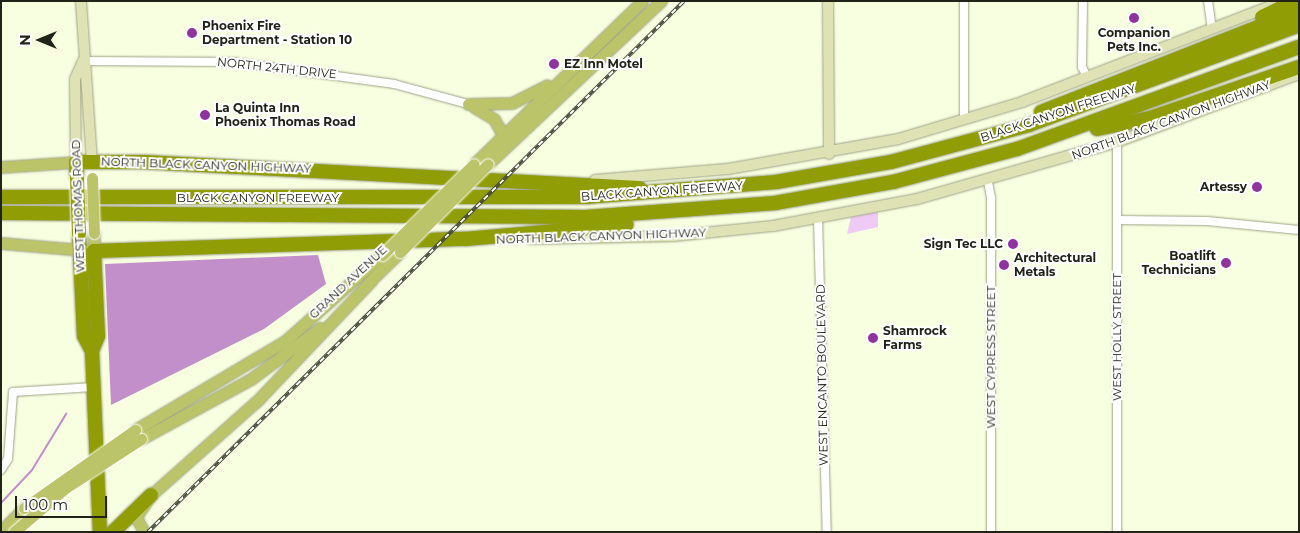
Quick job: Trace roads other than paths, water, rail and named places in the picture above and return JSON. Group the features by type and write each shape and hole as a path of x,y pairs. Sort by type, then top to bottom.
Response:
{"highway":[{"path":"984,138 1173,58 1295,1"},
{"path":"1173,58 1299,11"},
{"name":"BLACK CANYON FREEWAY","path":"1,197 576,198 699,191 847,170 984,138 1091,104 1299,26"},
{"path":"1,203 579,205 728,196 898,168 1002,142 1299,34"},
{"name":"BLACK CANYON FREEWAY","path":"1,213 586,217 725,208 893,182 1076,130 1299,47"},
{"path":"1076,130 1150,118 1299,67"},
{"name":"NORTH BLACK CANYON HIGHWAY","path":"76,162 248,164 494,181"},
{"name":"WEST THOMAS ROAD","path":"76,162 84,336 92,351 100,532"},
{"path":"494,181 699,191"},
{"path":"466,239 638,224 725,208"},
{"name":"NORTH BLACK CANYON HIGHWAY","path":"94,251 466,239"},
{"name":"WEST THOMAS ROAD","path":"92,351 98,336 94,251"},
{"path":"113,532 151,495"}],"main road":[{"name":"WEST THOMAS ROAD","path":"81,1 83,61 90,78 94,251"},
{"name":"GRAND AVENUE","path":"1,531 24,508 285,341 382,255 564,75 642,1"},
{"name":"GRAND AVENUE","path":"14,532 76,481 138,434 274,364 372,280 488,164 661,1"},
{"path":"828,1 829,154"},
{"name":"NORTH BLACK CANYON HIGHWAY","path":"494,181 681,174 829,154 964,119 1087,77 1284,1"},
{"name":"WEST THOMAS ROAD","path":"76,162 75,79 83,61"},
{"name":"NORTH BLACK CANYON HIGHWAY","path":"466,239 674,236 818,219 988,182 1117,142 1299,74"},
{"path":"468,104 512,103 564,75"},
{"path":"468,104 494,119 503,135"},
{"name":"NORTH BLACK CANYON HIGHWAY","path":"1,167 76,162"},
{"name":"NORTH BLACK CANYON HIGHWAY","path":"1,243 94,251"},
{"path":"144,532 136,517 151,495 257,401 372,280"},
{"path":"1,525 24,508"}],"street":[{"path":"964,1 964,119"},
{"path":"1082,1 1082,67 1087,77"},
{"path":"1208,1 1212,28"},
{"name":"NORTH 24TH DRIVE","path":"83,61 234,62 394,84 468,104"},
{"name":"WEST HOLLY STREET","path":"1117,142 1117,532"},
{"name":"WEST CYPRESS STREET","path":"988,182 991,198 991,532"},
{"name":"WEST ENCANTO BOULEVARD","path":"818,219 827,532"},
{"path":"1117,220 1207,221 1299,230"},
{"path":"3,467 13,392 94,387"}],"waterway":[{"path":"1,503 32,470 66,414"}],"railway":[{"path":"148,532 684,1"}],"place":[{"name":"Companion Pets Inc.","path":"1134,18"},
{"name":"Phoenix Fire Department - Station 10","path":"192,33"},
{"name":"EZ Inn Motel","path":"554,64"},
{"name":"La Quinta Inn Phoenix Thomas Road","path":"205,115"},
{"name":"Artessy","path":"1257,187"},
{"name":"Sign Tec LLC","path":"1013,244"},
{"name":"Boatlift Technicians","path":"1226,263"},
{"name":"Architectural Metals","path":"1004,265"},
{"name":"Shamrock Farms","path":"873,338"}]}
